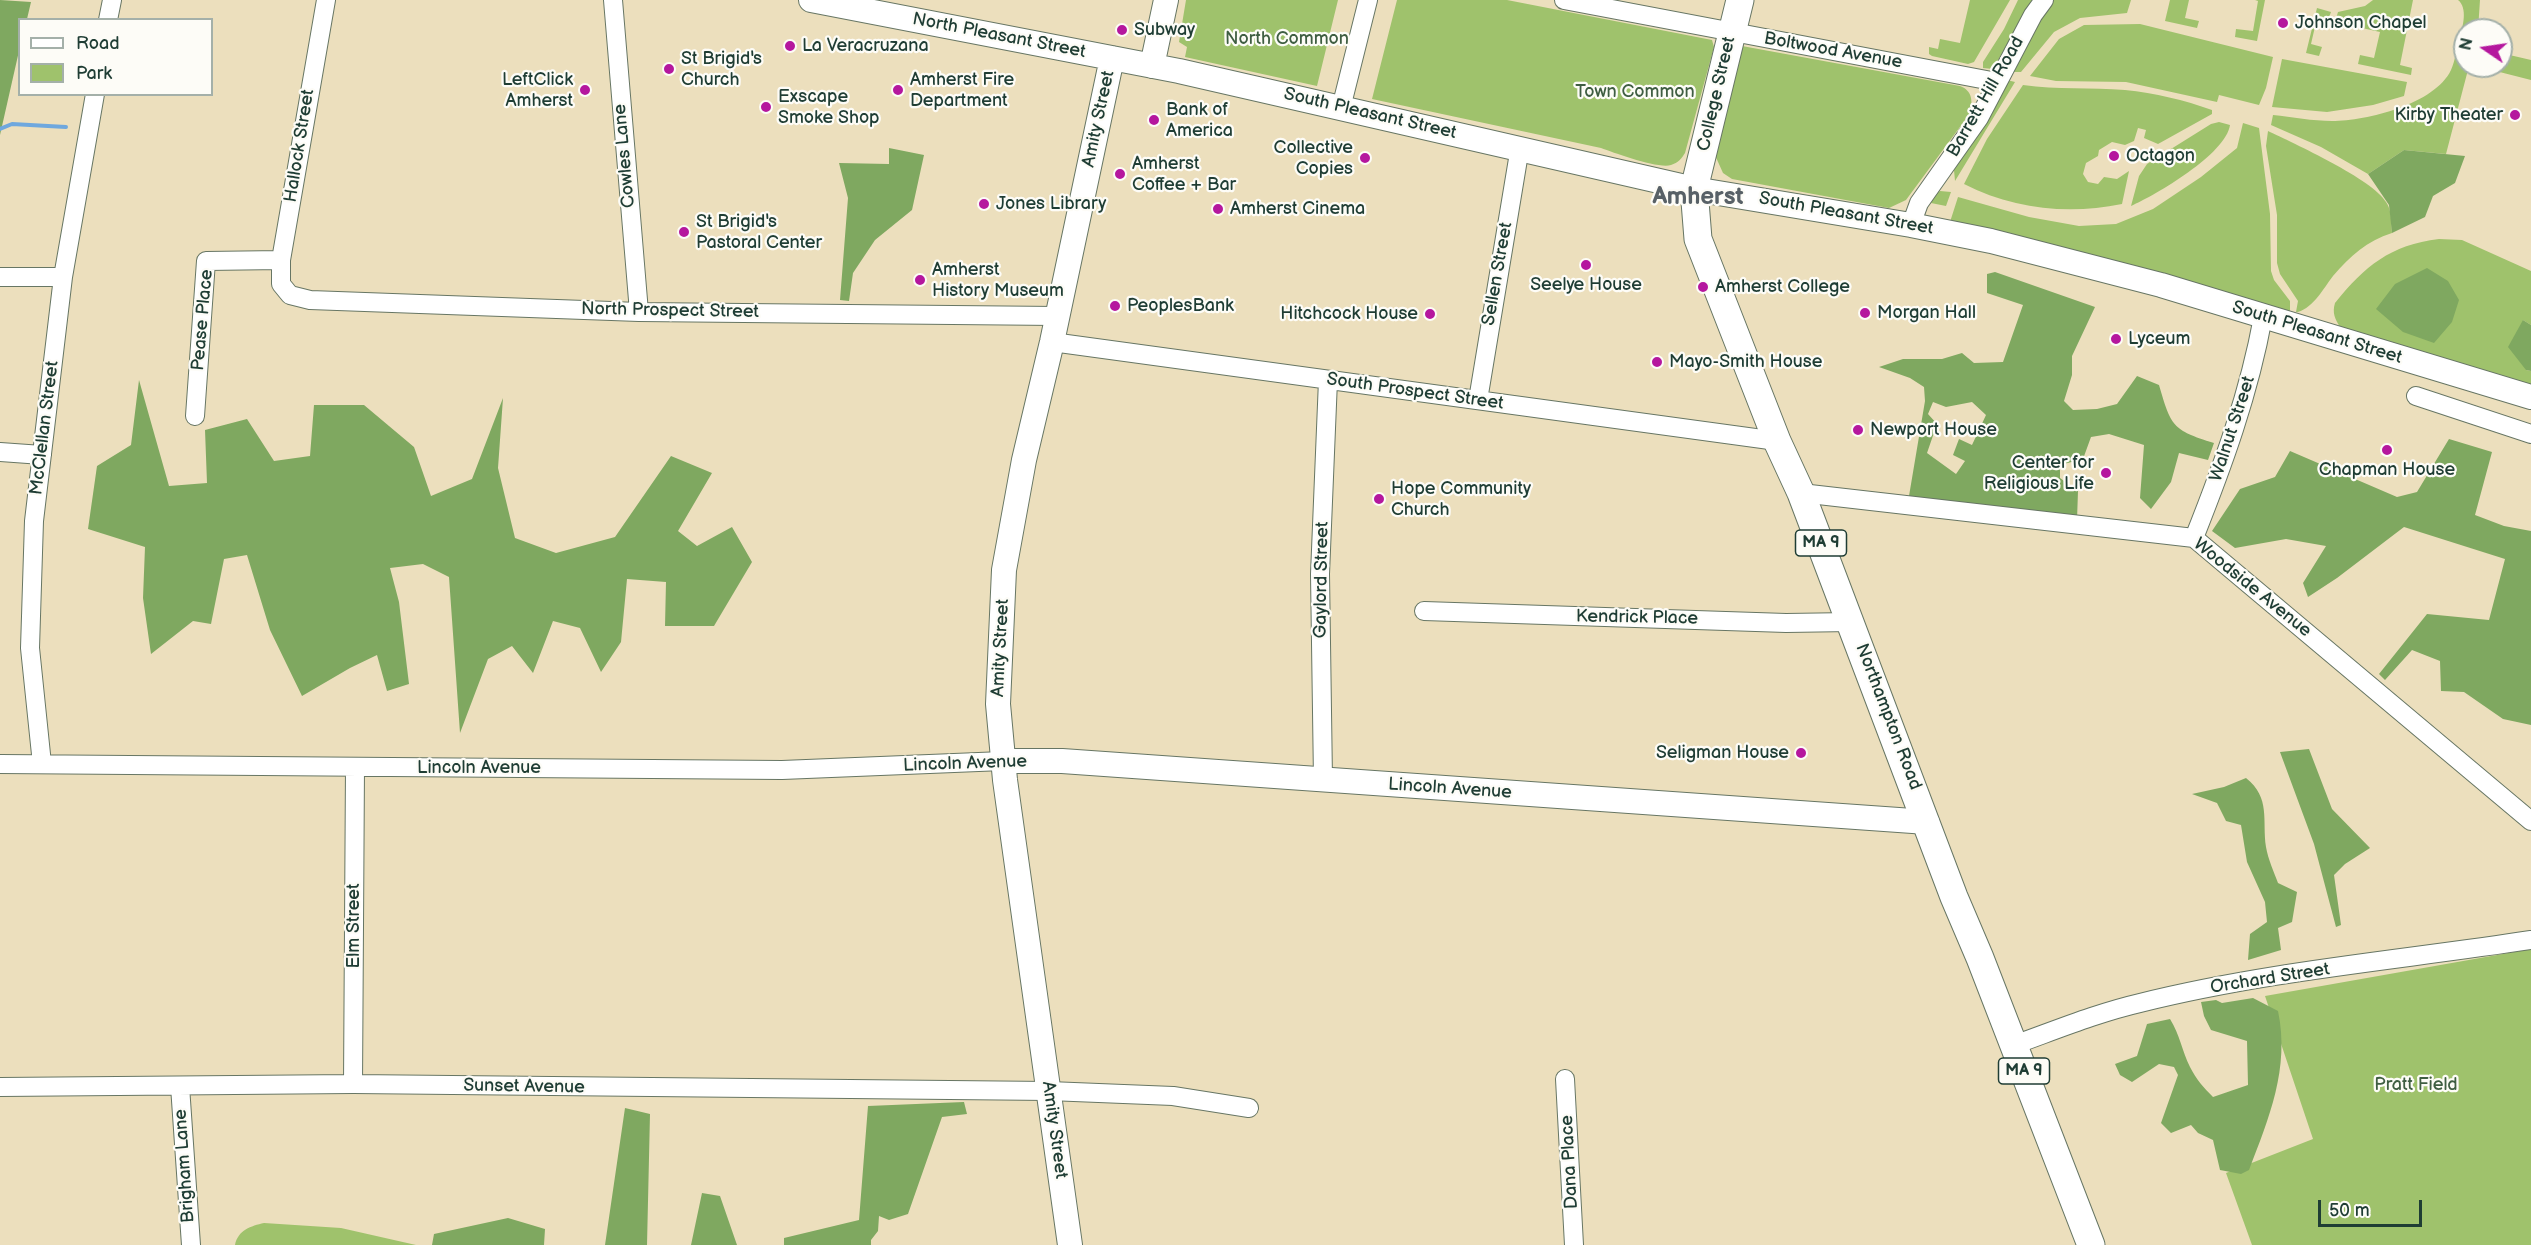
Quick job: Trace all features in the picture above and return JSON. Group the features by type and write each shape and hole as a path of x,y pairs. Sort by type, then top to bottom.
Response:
{"highway":[{"name":"College Street","path":"1694,189 1740,0"},
{"name":"Northampton Road","path":"1694,189 1698,239 1777,441 1802,494 1954,897 2091,1245"}],"main road":[{"name":"North Pleasant Street","path":"811,0 1152,66"},
{"path":"1152,66 1166,0"},
{"name":"Amity Street","path":"1070,1245 1003,761 998,704 1004,570 1023,460 1052,342 1112,58"},
{"name":"South Pleasant Street","path":"1152,66 1520,147 1694,189 1911,225 1991,241 2161,285 2531,398"},
{"name":"Lincoln Avenue","path":"1003,761 1062,761 1927,822"}],"street":[{"path":"108,18 112,0"},
{"name":"Hallock Street","path":"285,291 279,277 281,260 326,0"},
{"name":"Cowles Lane","path":"613,0 639,312"},
{"path":"1341,108 1368,0"},
{"name":"Boltwood Avenue","path":"1564,0 1997,82"},
{"name":"Barrett Hill Road","path":"1911,225 1919,203 1964,142 2033,15 2044,0"},
{"name":"McClellan Street","path":"42,764 30,648 32,542 63,277 95,96"},
{"name":"Sellen Street","path":"1478,400 1520,147"},
{"name":"Pease Place","path":"195,416 206,261 281,260"},
{"path":"0,277 63,277"},
{"name":"North Prospect Street","path":"285,291 296,297 310,300 639,312 1057,316"},
{"name":"Walnut Street","path":"2194,538 2239,419 2256,356 2263,317"},
{"name":"South Prospect Street","path":"1052,342 1777,441"},
{"name":"Gaylord Street","path":"1323,780 1320,574 1328,380"},
{"path":"2416,396 2531,434"},
{"path":"0,452 42,455"},
{"name":"Woodside Avenue","path":"1802,494 2194,538 2531,821"},
{"name":"Kendrick Place","path":"1424,611 1786,623 1851,622"},
{"name":"Lincoln Avenue","path":"0,764 782,771 1003,761"},
{"name":"Elm Street","path":"353,1084 355,767"},
{"name":"Orchard Street","path":"2014,1045 2119,1008 2176,994 2531,940"},
{"name":"Dana Place","path":"1565,1079 1574,1245"},
{"name":"Sunset Avenue","path":"0,1087 353,1084 1049,1091 1173,1096 1249,1108"},
{"name":"Brigham Lane","path":"180,1086 191,1245"}],"green space":[{"path":"0,0 31,2 27,18 18,18 18,55 0,135"},
{"name":"North Common","path":"1186,0 1338,0 1317,86 1185,57 1187,47 1179,42"},
{"name":"Town Common","path":"1397,0 1507,0 1712,40 1714,47 1685,153 1673,164 1657,165 1601,148 1372,99"},
{"path":"1970,0 2010,0 1974,62 1968,64 1929,54 1929,47 1938,49 1940,39 1960,43"},
{"path":"2018,0 2033,0 1993,69 1983,68 1983,62 2004,29"},
{"path":"2051,0 2131,0 2127,13 2080,18 2054,32 2021,72 2012,72"},
{"path":"2170,0 2189,0 2185,18 2199,21 2197,28 2165,21"},
{"path":"2255,0 2265,0 2257,41 2235,37 2236,29 2253,31 2258,1"},
{"path":"2373,0 2413,0 2400,65 2412,68 2411,75 2358,64 2360,55 2374,58 2380,32 2335,22 2338,12 2365,6"},
{"path":"2458,0 2480,0 2479,18 2464,18 2461,3"},
{"path":"2317,8 2331,12 2328,20 2317,18 2311,44 2322,47 2319,56 2306,53"},
{"path":"2140,24 2273,57 2266,88 2259,105 2219,95 2217,102 2126,82 2056,81 2030,76 2059,39 2084,25"},
{"name":"Town Common","path":"1742,46 1960,86 1969,94 1971,112 1906,200 1889,208 1732,179 1723,173 1714,153"},
{"path":"2513,56 2531,60 2531,80 2513,75"},
{"path":"2282,59 2407,82 2404,96 2373,105 2327,112 2272,107"},
{"path":"2453,65 2453,78 2466,78 2446,154 2404,150 2368,174 2321,147 2271,125 2273,115 2325,121 2381,114 2416,101 2431,92 2443,82"},
{"path":"2007,80 2015,82 1955,181 1954,170 1977,136"},
{"path":"2023,85 2147,93 2201,106 2212,110 2212,114 2158,144 2144,138 2146,130 2138,128 2134,141 2125,145 2112,142 2099,150 2098,156 2086,163 2083,174 2088,182 2098,184 2104,177 2117,179 2129,171 2122,204 2081,209 2041,208 2002,199 1964,184 1987,139"},
{"path":"2219,122 2230,125 2226,136 2204,160 2172,183 2131,206 2139,176 2147,164 2211,124"},
{"path":"2243,123 2259,128 2270,214 2271,271 2274,280 2290,301 2290,311 1950,222 1958,197 2029,217 2079,226 2116,224 2153,209 2201,177 2237,148"},
{"path":"2268,131 2366,183 2379,193 2388,205 2390,213 2392,233 2375,240 2353,256 2333,276 2313,302 2298,312 2296,312 2298,301 2280,274 2277,263 2277,215 2266,146"},
{"path":"889,148 924,155 912,210 875,240 853,273 849,301 840,300 848,198 839,163 889,164"},
{"path":"2404,150 2465,156 2455,183 2433,196 2425,217 2392,233 2389,205 2368,174"},
{"path":"1940,191 1951,192 1946,206 1931,203 1934,195"},
{"path":"2439,239 2462,240 2531,271 2531,325 2523,320 2526,370 2531,371 2531,387 2340,327 2334,316 2335,303 2368,268 2392,252 2406,246"},
{"path":"2427,268 2448,281 2459,300 2452,322 2434,343 2403,332 2376,309 2395,284"},
{"path":"1995,272 2095,307 2072,356 2072,375 2064,401 2073,410 2097,409 2117,404 2137,376 2159,385 2167,410 2181,430 2214,443 2208,460 2179,453 2171,482 2151,509 2140,498 2144,445 2109,434 2091,437 2083,459 2060,465 2060,478 2078,491 2077,520 1984,510 1909,496 1925,401 1924,387 1910,378 1879,367 1903,359 1942,359 1962,353 1974,363 2003,362 2023,305 1987,293 1987,274","holes":["1933,402 1946,407 1972,402 1986,415 1972,445 1959,439 1953,455 1965,461 1956,474 1927,453 1937,424 1928,414"]},
{"path":"2523,320 2531,325 2531,371 2526,370 2508,347"},
{"path":"139,380 169,486 207,483 205,430 247,419 274,461 310,456 314,405 364,405 414,447 431,496 472,479 503,398 498,468 515,538 556,553 615,537 671,456 712,473 678,531 697,546 732,527 752,562 714,626 665,626 666,582 627,579 621,642 601,672 580,628 553,621 533,673 512,646 488,659 460,733 449,577 423,564 390,568 399,602 409,684 387,691 377,655 302,696 270,630 247,555 224,559 211,624 193,621 151,654 143,598 145,547 88,529 97,466 131,445"},
{"path":"2449,439 2492,452 2475,515 2504,526 2531,531 2531,725 2503,719 2464,692 2441,691 2440,661 2412,650 2385,680 2379,674 2427,614 2489,620 2505,559 2404,527 2308,597 2303,583 2326,546 2286,539 2235,548 2212,531 2240,489 2275,477 2290,451 2397,497 2417,492"},
{"path":"2309,749 2332,809 2370,848 2345,864 2334,875 2341,925 2336,927 2314,844 2280,752"},
{"path":"2246,778 2259,793 2262,802 2266,847 2278,883 2297,892 2292,922 2278,928 2281,950 2248,960 2250,934 2267,922 2265,902 2247,862 2241,825 2226,821 2217,803 2192,794 2224,787"},
{"name":"Pratt Field","path":"2531,949 2531,1245 2252,1245 2226,1173 2313,1139 2265,996"},
{"path":"2253,998 2278,1011 2281,1053 2276,1092 2264,1131 2249,1170 2241,1174 2220,1170 2213,1140 2198,1133 2191,1125 2171,1133 2161,1123 2178,1075 2174,1067 2159,1064 2132,1082 2120,1075 2115,1064 2137,1056 2147,1024 2170,1019 2192,1071 2213,1097 2248,1085 2247,1041 2211,1030 2204,1016 2201,1002 2216,1000 2222,1003"},
{"path":"964,1102 967,1114 942,1117 908,1214 889,1220 879,1216 878,1231 871,1240 871,1245 784,1245 784,1238 859,1220 868,1106"},
{"path":"625,1108 650,1114 647,1245 605,1245"},
{"path":"702,1193 720,1196 737,1245 691,1245"},
{"path":"508,1218 545,1229 544,1245 432,1245 434,1234"},
{"path":"264,1223 341,1228 416,1245 235,1245 242,1232"}],"waterway":[{"path":"0,129 12,124 66,127"}],"place":[{"name":"Johnson Chapel","path":"2283,23"},
{"name":"Subway","path":"1122,30"},
{"name":"La Veracruzana","path":"790,46"},
{"name":"St Brigid's Church","path":"669,69"},
{"name":"LeftClick Amherst","path":"585,90"},
{"name":"Amherst Fire Department","path":"898,90"},
{"name":"Exscape Smoke Shop","path":"766,107"},
{"name":"Kirby Theater","path":"2515,115"},
{"name":"Bank of America","path":"1154,120"},
{"name":"Octagon","path":"2114,156"},
{"name":"Collective Copies","path":"1365,158"},
{"name":"Amherst Coffee + Bar","path":"1120,174"},
{"name":"Jones Library","path":"984,204"},
{"name":"Amherst Cinema","path":"1218,209"},
{"name":"St Brigid's Pastoral Center","path":"684,232"},
{"name":"Seelye House","path":"1586,265"},
{"name":"Amherst History Museum","path":"920,280"},
{"name":"Amherst College","path":"1703,287"},
{"name":"PeoplesBank","path":"1115,306"},
{"name":"Morgan Hall","path":"1865,313"},
{"name":"Hitchcock House","path":"1430,314"},
{"name":"Lyceum","path":"2116,339"},
{"name":"Mayo-Smith House","path":"1657,362"},
{"name":"Newport House","path":"1858,430"},
{"name":"Chapman House","path":"2387,450"},
{"name":"Center for Religious Life","path":"2106,473"},
{"name":"Hope Community Church","path":"1379,499"},
{"name":"Seligman House","path":"1801,753"}],"district":[{"name":"Amherst","path":"1698,198"}]}
